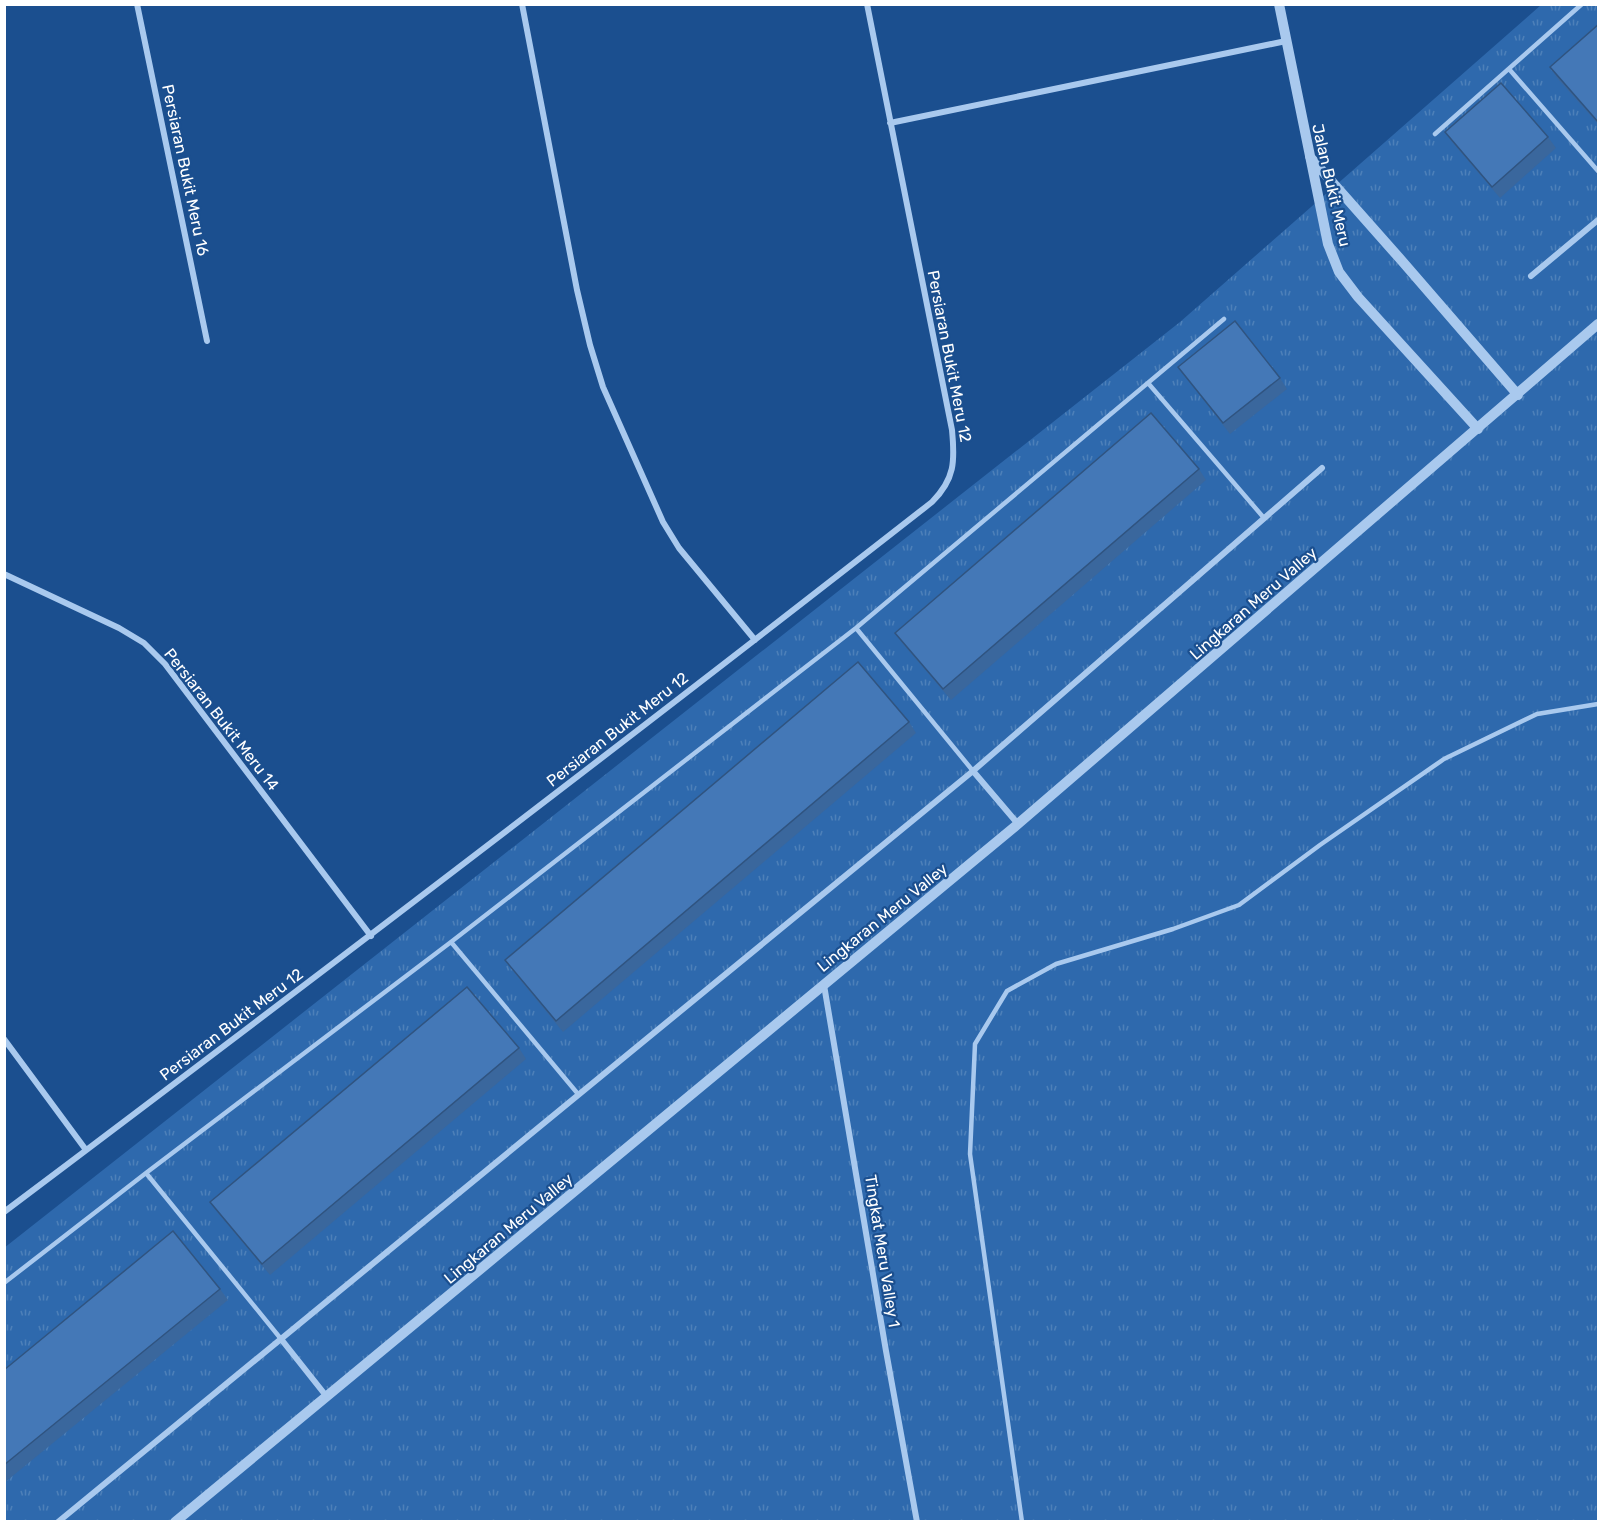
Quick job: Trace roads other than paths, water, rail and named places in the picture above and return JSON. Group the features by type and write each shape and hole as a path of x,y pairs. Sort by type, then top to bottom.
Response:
{"street":[{"name":"Persiaran Bukit Meru 16","path":"137,4 207,341"},
{"path":"522,4 577,290 603,387 663,522 680,548 755,640"},
{"name":"Persiaran Bukit Meru 12","path":"4,1212 371,936 944,491 952,473 954,452 951,430 867,4"},
{"name":"Jalan Bukit Meru","path":"1279,4 1328,244 1339,272 1358,297 1478,429"},
{"path":"890,123 1286,41"},
{"path":"1309,157 1518,395"},
{"path":"1532,276 1599,220"},
{"name":"Lingkaran Meru Valley","path":"175,1521 1018,824 1599,324"},
{"path":"58,1521 973,771 1322,468"},
{"name":"Persiaran Bukit Meru 14","path":"4,574 119,628 144,643 165,664 371,936"},
{"path":"973,771 1018,824"},
{"name":"Tingkat Meru Valley 1","path":"824,985 917,1521"},
{"path":"4,1039 87,1150"},
{"path":"281,1339 327,1397"}],"lane":[{"path":"1435,134 1582,4"},
{"path":"1509,69 1599,171"},
{"path":"4,1282 451,942 856,628 1224,319"},
{"path":"1148,383 1264,518"},
{"path":"856,628 973,771"},
{"path":"1022,1521 970,1154 975,1044 1007,991 1056,963 1173,929 1239,905 1320,845 1444,759 1537,714 1599,704"},
{"path":"451,942 578,1094"},
{"path":"146,1173 281,1339"}]}
